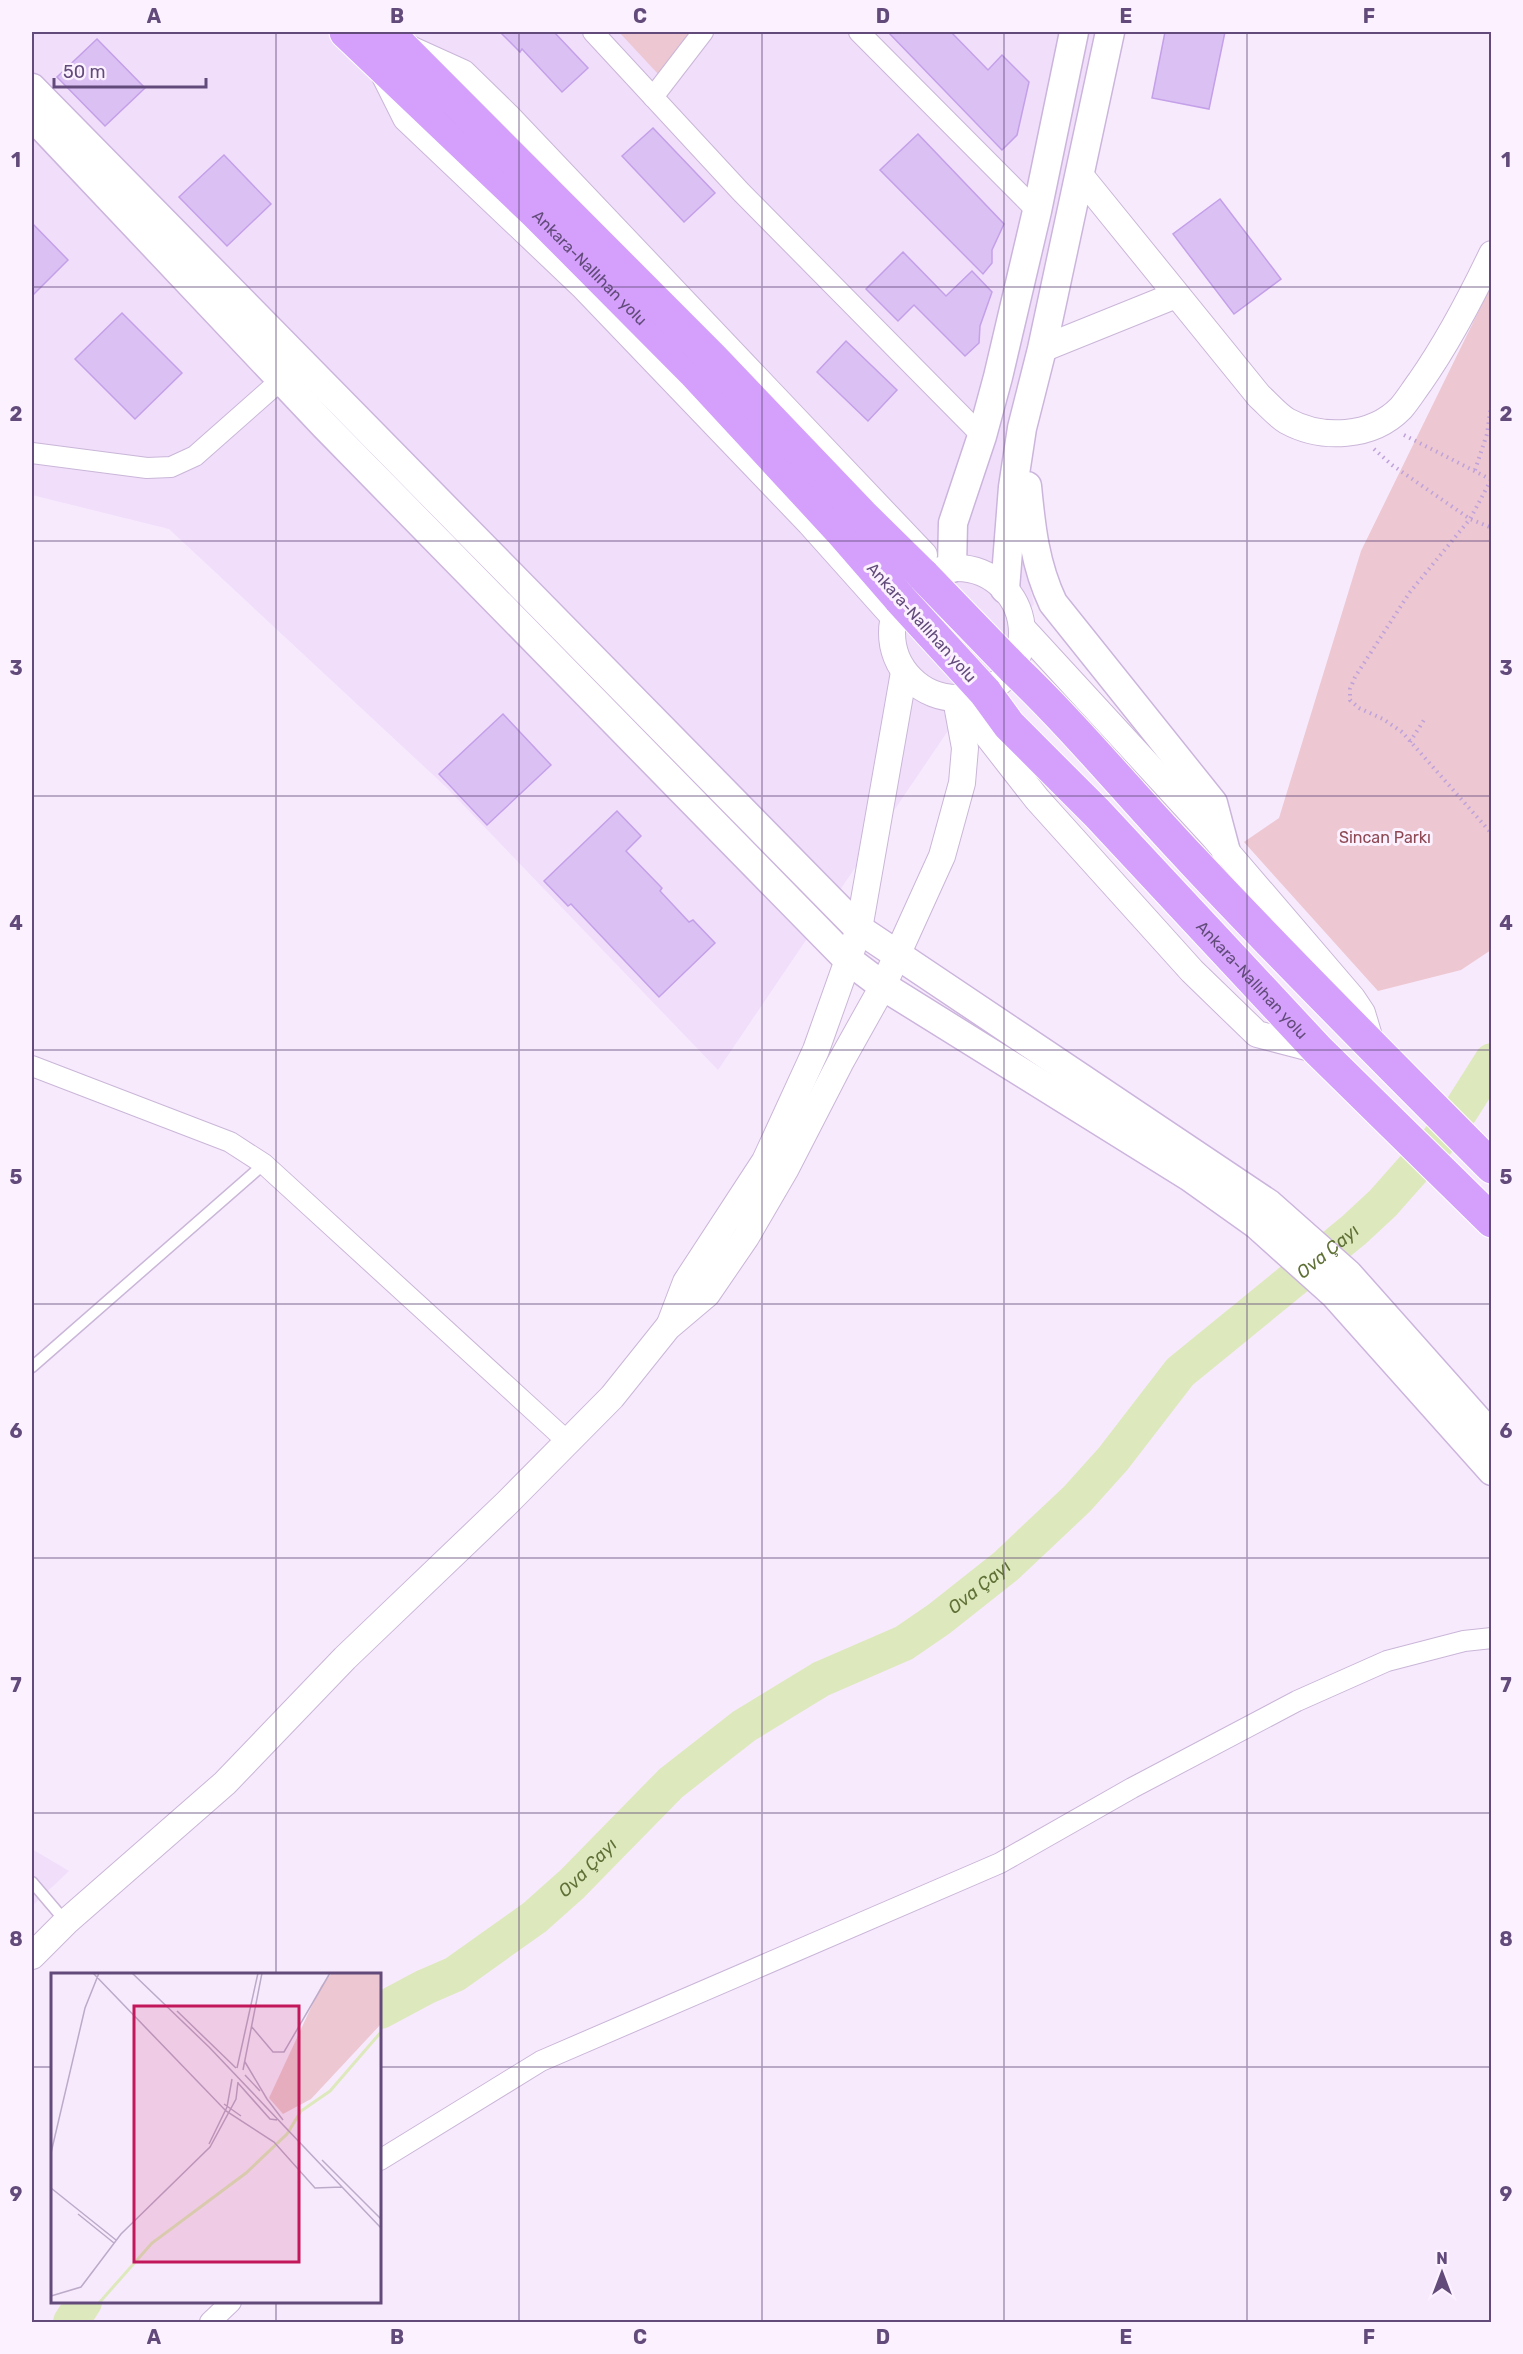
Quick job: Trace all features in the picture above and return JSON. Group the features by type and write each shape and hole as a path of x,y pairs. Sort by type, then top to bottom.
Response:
{"highway":[{"name":"Ankara-Nallıhan yolu","path":"346,32 388,46 688,333 884,537 938,572 1013,668 1041,695 1128,793 1285,959 1491,1167"},
{"name":"Ankara-Nallıhan yolu","path":"388,46 537,214 694,372 840,530 897,608 967,697 1009,725 1096,813 1318,1050 1491,1221"},
{"path":"1009,725 1008,715 1013,702 1023,695 1035,693 1041,695"}],"main road":[{"path":"938,572 982,436 1036,211 1074,32"},
{"path":"1005,589 1013,487 1022,428 1110,32"},
{"path":"32,88 860,929 1269,1203 1348,1274 1491,1436"},
{"path":"32,116 281,380 847,959 883,986 1224,1199 1256,1224 1334,1294 1491,1471"},
{"path":"1022,428 1031,533 1042,579 1053,603 1213,803 1226,852"}],"street":[{"path":"593,32 741,192 982,436"},
{"path":"653,97 704,32"},
{"path":"859,32 1036,211"},
{"path":"1079,174 1259,396 1285,420 1309,431 1335,434 1365,430 1401,408 1435,360 1491,254"},
{"path":"1041,349 1176,295"},
{"path":"32,453 147,468 171,467 195,456 281,380"},
{"path":"967,569 994,579 1005,589 1019,614 1022,628 1020,652 1002,681 982,694 944,698 921,688 904,672 893,650 891,639 897,608 903,596 913,585 938,572 967,569"},
{"path":"1022,628 1226,852 1352,998 1362,1013 1376,1050"},
{"path":"668,1328 686,1282 765,1161 816,1050 847,959 860,929 904,672"},
{"path":"32,1956 66,1922 225,1783 345,1658 568,1442 612,1397 668,1328 707,1294 746,1237 785,1170 899,954 942,856 962,783 967,697"},
{"path":"967,697 1036,799 1192,970 1257,1034 1318,1050"},
{"path":"32,1066 230,1142 264,1164 568,1442"},
{"path":"381,2159 541,2061 1000,1863 1132,1788 1297,1701 1387,1661 1464,1641 1491,1638"},
{"path":"210,2322 229,2303"}],"lane":[{"path":"32,1367 264,1164"},
{"path":"32,1882 66,1922"}],"path":[{"path":"1475,470 1487,434 1491,399"},
{"path":"1379,423 1491,480 1470,519 1410,592 1355,677 1350,689 1350,700 1359,708 1383,719 1402,732 1491,834"},
{"path":"1352,432 1392,465 1470,519 1491,528"},
{"path":"1410,742 1424,720"}],"shaded area":[{"path":"32,32 1113,32 1012,510 1034,604 718,1070 446,787 169,529 32,495"},
{"path":"32,1849 69,1871 32,1906"}],"green space":[{"path":"619,32 693,32 660,76"},
{"name":"Sincan Parkı","path":"1491,286 1491,950 1461,970 1378,991 1244,842 1279,818 1361,551"}],"building":[{"path":"500,32 554,32 588,68 562,92 522,49 520,52"},
{"path":"888,32 951,32 988,70 1002,55 1029,82 1017,135 1002,150"},
{"path":"1165,32 1225,32 1209,109 1152,98"},
{"path":"97,39 145,88 105,126 57,77"},
{"path":"653,128 715,193 684,222 622,156"},
{"path":"918,134 1004,224 992,250 992,263 983,274 880,170"},
{"path":"224,155 271,204 227,246 179,197"},
{"path":"1220,199 1281,279 1234,314 1173,234"},
{"path":"32,223 68,260 32,296"},
{"path":"903,252 946,296 972,271 992,292 980,326 979,343 965,356 914,305 898,321 866,289"},
{"path":"122,313 182,373 135,419 75,359"},
{"path":"846,341 897,390 868,421 817,372"},
{"path":"503,714 551,765 487,825 439,774"},
{"path":"617,811 641,836 626,851 662,888 660,891 689,922 693,920 715,943 659,997 571,904 568,906 544,881"}],"waterway":[{"name":"Ova Çayı","path":"381,2010 455,1974 535,1917 572,1884 671,1783 744,1726 821,1679 904,1643 939,1619 1006,1566 1077,1499 1113,1459 1180,1372 1354,1230 1383,1203 1437,1142 1461,1110 1492,1061"},
{"name":"Ova Çayı","path":"71,2322 83,2303"}]}
